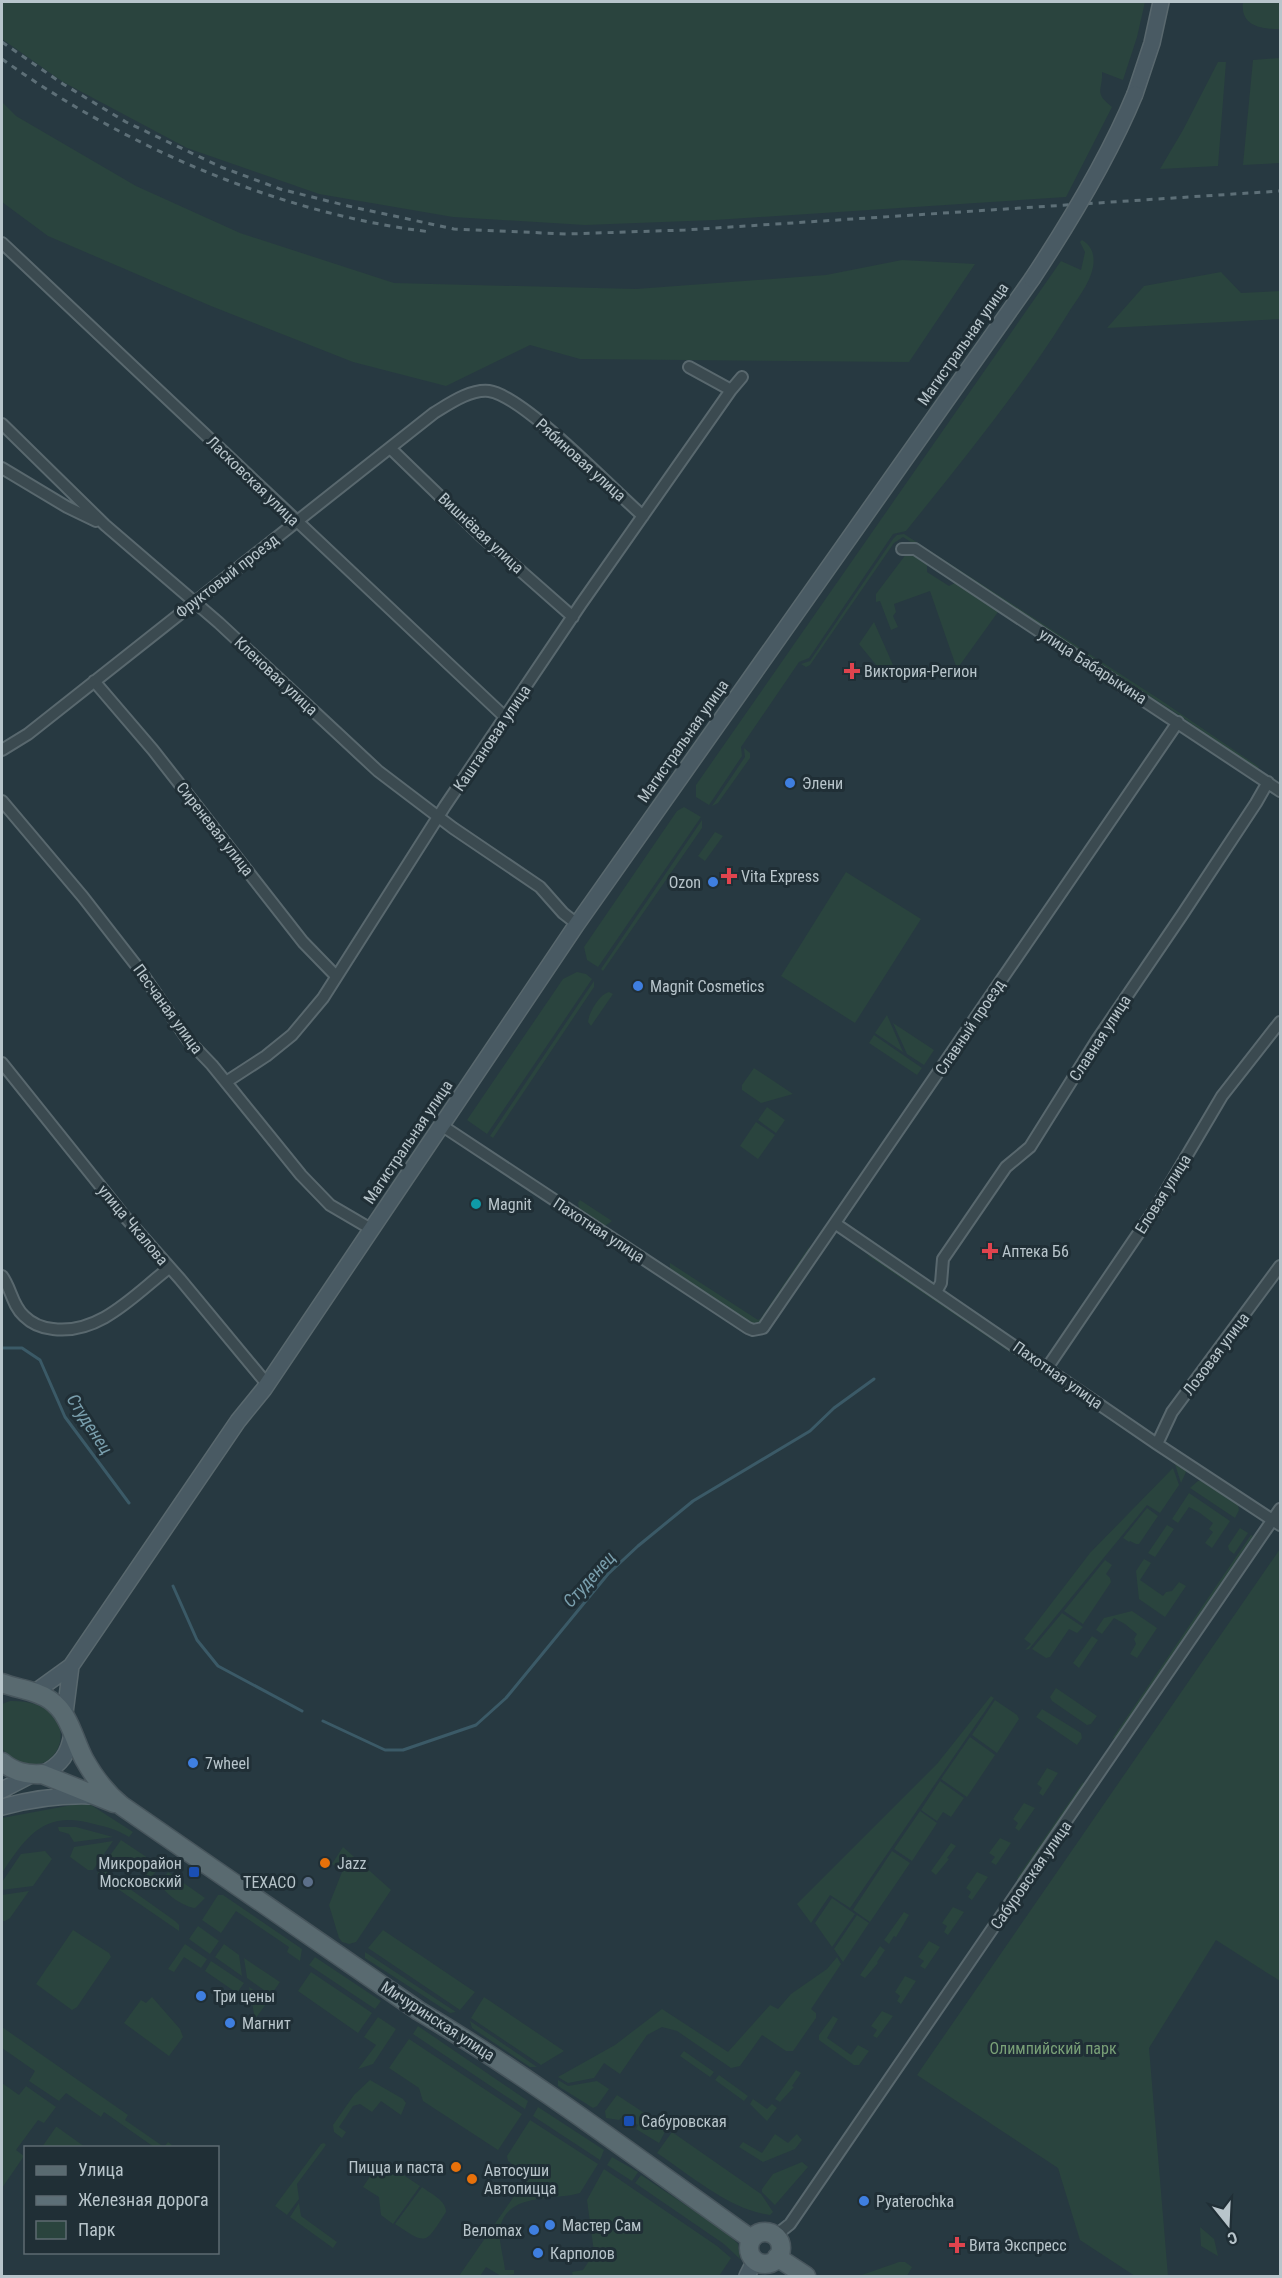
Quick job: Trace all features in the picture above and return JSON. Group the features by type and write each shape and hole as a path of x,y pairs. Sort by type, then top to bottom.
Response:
{"main road":[{"name":"Магистральная улица","path":"71,1666 238,1421 267,1384 577,924 1032,279 1079,205 1118,133 1135,94 1152,43 1161,2"},
{"path":"2,1693 28,1691 71,1666"},
{"path":"65,1713 71,1666"},
{"path":"2,1683 50,1699 65,1713"},
{"name":"Мичуринская улица","path":"65,1713 72,1733 98,1781 122,1806 419,2011 464,2038 591,2123 751,2239"},
{"path":"2,1790 59,1764 67,1754 72,1733"},
{"name":"Мичуринская улица","path":"2,1762 18,1772 37,1774 122,1806"},
{"path":"2,1807 37,1799 97,1796"},
{"path":"766,2232 775,2236 780,2245 777,2257 766,2264 751,2268 749,2248 751,2239 755,2235 766,2232"},
{"path":"777,2257 806,2277"}],"street":[{"name":"Ласковская улица","path":"2,243 506,718"},
{"path":"689,367 731,390"},
{"name":"Каштановая улица","path":"226,1082 266,1056 292,1035 323,998 439,817 573,617 742,377"},
{"name":"Фруктовый проезд","path":"2,750 21,739 195,604 434,414 467,395 482,391 490,391 519,406"},
{"name":"Рябиновая улица","path":"519,406 643,516"},
{"name":"Кленовая улица","path":"2,424 105,525 219,623 378,771 439,817 540,887 563,913 577,924"},
{"name":"Вишнёвая улица","path":"390,448 481,536 573,617"},
{"path":"2,468 67,507 105,525"},
{"name":"улица Бабарыкина","path":"902,549 915,549 1281,791"},
{"name":"Сиреневая улица","path":"94,681 159,758 303,942 336,976"},
{"name":"Славный проезд","path":"759,1330 767,1324 836,1224 1178,722"},
{"name":"Славная улица","path":"936,1292 941,1283 943,1259 1006,1167 1030,1147 1097,1040 1194,897 1268,782"},
{"name":"Песчаная улица","path":"2,801 83,897 139,969 188,1040 226,1082 301,1175 330,1205 371,1229"},
{"name":"Еловая улица","path":"1047,1368 1157,1206 1222,1096 1281,1022"},
{"name":"улица Чкалова","path":"2,1063 126,1218 267,1384"},
{"name":"Пахотная улица","path":"441,1125 748,1328 759,1330"},
{"name":"Пахотная улица","path":"836,1224 1157,1444 1276,1522"},
{"name":"Лозовая улица","path":"1157,1444 1172,1412 1281,1266"},
{"path":"2,1276 22,1315 30,1322 50,1329 66,1331 81,1328 112,1314 169,1268"},
{"name":"Сабуровская улица","path":"775,2236 790,2224 1276,1522 1281,1509"}],"green space":[{"path":"2,2 1145,2 1137,37 1123,80 1102,72 1100,91 1112,107 1066,197 715,220 585,225 453,217 319,194 187,148 63,82 2,39"},
{"path":"1243,2 1280,2 1280,29 1259,27 1248,21 1243,10"},
{"path":"1280,58 1280,163 1243,165 1253,60"},
{"path":"1218,62 1226,62 1218,166 1160,169 1183,130"},
{"path":"2,102 16,116 136,186 240,233 394,283 636,289 826,275 902,260 975,264 909,362 580,359 530,345 446,386 353,362 211,306 48,236 2,202"},
{"path":"1082,240 1090,248 1094,259 1089,280 1030,371 906,531 893,534 809,658 799,662 741,747 742,756 709,805 696,797 696,785 1061,261 1081,270 1085,252 1080,242"},
{"path":"1221,272 1241,293 1280,291 1280,319 1107,328 1144,286"},
{"path":"904,534 1162,701 1259,767 1257,769 1179,715 903,537 894,543 810,665 806,667 801,664 810,661 893,539 897,535"},
{"path":"907,553 915,554 927,562 927,572 949,586 957,582 998,612 957,669 930,591 894,604 896,612 893,616 898,627 891,630 880,601 876,602 876,594"},
{"path":"874,622 893,665 886,677 859,644"},
{"path":"744,748 750,753 750,758 718,803 712,806 745,757"},
{"path":"684,807 701,817 598,967 587,960 584,947 677,811"},
{"path":"702,820 702,828 603,971 601,969"},
{"path":"715,832 723,836 705,861 698,856"},
{"path":"846,872 921,919 855,1023 781,976"},
{"path":"577,972 586,974 592,979 487,1134 467,1120 563,979"},
{"path":"594,981 594,987 493,1138 490,1136"},
{"path":"609,992 613,994 591,1026 588,1022 593,1009 602,996"},
{"path":"887,1015 903,1052 875,1033"},
{"path":"893,1023 934,1050 924,1065 907,1054"},
{"path":"874,1035 922,1068 917,1075 869,1043"},
{"path":"754,1068 793,1094 761,1103 742,1090 742,1085"},
{"path":"767,1107 785,1120 776,1133 758,1120"},
{"path":"756,1122 775,1135 758,1159 740,1146"},
{"path":"580,1200 612,1221 605,1226 579,1208"},
{"path":"809,1247 809,1253 759,1325 754,1326 670,1270 670,1263 758,1320"},
{"path":"867,1255 873,1256 1184,1468 1186,1472 1181,1483 1175,1464"},
{"path":"1173,1468 1179,1485 1160,1513 1147,1505 1029,1649 1025,1650 1031,1644 1024,1639 1090,1553"},
{"path":"1198,1481 1203,1481 1238,1505 1239,1510 1235,1518 1190,1488"},
{"path":"1189,1493 1230,1521 1212,1548 1205,1543 1213,1532 1209,1529 1213,1523 1200,1513 1189,1507 1178,1523 1172,1519"},
{"path":"1147,1508 1158,1516 1139,1544 1129,1542 1123,1538"},
{"path":"1167,1525 1174,1529 1155,1557 1148,1553"},
{"path":"1240,1528 1248,1533 1234,1554 1228,1546"},
{"path":"1251,1535 1253,1536 1116,1737 1112,1739"},
{"name":"Олимпийский парк","path":"1280,1549 1280,1981 1216,1940 1149,2048 1168,2276 1135,2276 1080,2240 1058,2168 917,2075"},
{"path":"1144,1559 1151,1563 1140,1580 1163,1596 1166,1592 1172,1591 1179,1582 1186,1586 1165,1617 1139,1599 1136,1571"},
{"path":"1105,1560 1112,1565 1106,1574 1111,1582 1083,1624 1064,1611"},
{"path":"1132,1611 1157,1628 1137,1658 1130,1654 1136,1644 1134,1639 1137,1634 1125,1624 1114,1618 1102,1634 1096,1630 1104,1618"},
{"path":"1062,1613 1083,1627 1077,1633 1069,1629 1050,1657 1046,1658 1032,1649"},
{"path":"1092,1636 1098,1640 1079,1668 1073,1663"},
{"path":"1056,1688 1097,1716 1091,1724 1087,1725 1052,1701 1050,1697"},
{"path":"991,1696 994,1698 850,1908 830,1895 811,1923 797,1904 937,1764"},
{"path":"995,1700 1017,1715 1019,1719 997,1753 972,1735"},
{"path":"10,1701 37,1705 53,1715 60,1730 59,1744 52,1757 39,1764 22,1762 2,1749 2,1704"},
{"path":"1042,1709 1081,1733 1082,1738 1077,1745 1036,1717"},
{"path":"970,1737 995,1755 967,1797 941,1779"},
{"path":"1047,1768 1058,1773 1043,1796 1039,1793 1042,1788 1037,1784"},
{"path":"940,1781 964,1798 951,1817 943,1812 937,1821 921,1810"},
{"path":"1083,1782 1084,1784 1019,1880 1017,1878"},
{"path":"83,1803 91,1805 133,1832 129,1837 108,1828 77,1821 62,1820 50,1823 29,1837 2,1873 2,1818"},
{"path":"1024,1803 1035,1808 1019,1831 1015,1828 1018,1823 1013,1819"},
{"path":"920,1811 937,1823 912,1861 894,1849"},
{"path":"58,1827 76,1827 113,1837 74,1842 69,1834 59,1831"},
{"path":"1000,1838 1011,1843 996,1865 991,1862 995,1857 989,1853"},
{"path":"121,1840 160,1866 150,1879 120,1858 108,1874 113,1878 110,1883 97,1874"},
{"path":"113,1841 93,1870 88,1870 70,1857 74,1847"},
{"path":"951,1843 956,1846 936,1875 931,1871"},
{"path":"343,1847 391,1890 356,1942 349,1944 342,1942 339,1938 329,1905 342,1872 332,1864"},
{"path":"45,1851 52,1859 33,1886 2,1890 2,1882 21,1854"},
{"path":"892,1851 910,1863 870,1922 853,1910"},
{"path":"168,1872 205,1898 195,1908 174,1899 160,1883"},
{"path":"977,1872 988,1877 972,1900 968,1897 971,1892 966,1888"},
{"path":"116,1879 175,1921 179,1925 179,1931 112,1885"},
{"path":"29,1891 10,1918 2,1921 2,1895"},
{"path":"218,1895 223,1895 302,1949 300,1961 287,1952 289,1947 236,1911 221,1933 202,1920"},
{"path":"832,1898 855,1914 832,1947 815,1923"},
{"path":"953,1907 964,1912 948,1935 944,1932 947,1926 942,1923"},
{"path":"904,1912 909,1915 889,1944 884,1940"},
{"path":"857,1915 869,1923 843,1962 834,1949"},
{"path":"198,1926 219,1941 210,1954 189,1939"},
{"path":"73,1930 109,1953 111,1957 77,2007 72,2010 36,1984"},
{"path":"383,1930 475,1992 460,2010 368,1948"},
{"path":"929,1941 940,1947 925,1969 920,1966 924,1961 918,1957"},
{"path":"185,1944 207,1959 201,1968 184,1957 174,1972 168,1969"},
{"path":"224,1944 239,1955 242,1976 215,1957"},
{"path":"880,1946 885,1950 878,1963 865,1978 860,1975"},
{"path":"365,1952 456,2012 450,2013 365,1958"},
{"path":"315,1957 381,2001 375,2009 309,1965"},
{"path":"837,1957 841,1964 811,2009 816,2013 816,2018 793,2051 786,2051 762,2035 740,2066 731,2068 677,2031 662,2027 647,2035 620,2074 604,2063 594,2078 568,2083 558,2077 615,2045 662,2009 728,2052 770,2005 778,2009 791,1994 827,1969"},
{"path":"244,1958 280,1982 271,1995 247,1978"},
{"path":"211,1961 244,1983 237,1993 205,1971"},
{"path":"311,1972 372,2013 358,2033 298,1991"},
{"path":"905,1976 916,1981 901,2004 897,2001 900,1996 895,1992"},
{"path":"249,1987 269,2000 255,2019"},
{"path":"152,1997 180,2029 183,2037 169,2056 124,2023 141,2000 146,2003"},
{"path":"484,1997 564,2051 541,2065 471,2018"},
{"path":"882,2011 893,2016 877,2038 873,2036 877,2030 871,2026"},
{"path":"833,2016 838,2019 827,2038 851,2055 858,2045 869,2051 859,2065 854,2065 819,2040 819,2035"},
{"path":"378,2017 396,2029 373,2064 358,2069 376,2045 364,2037"},
{"path":"470,2021 537,2067 530,2067 472,2028"},
{"path":"418,2026 528,2101 525,2109 413,2034"},
{"path":"2,2027 128,2115 125,2120 163,2146 153,2146 104,2112 101,2117 66,2093 59,2101 29,2081 35,2071 2,2048"},
{"path":"409,2039 522,2114 498,2150 423,2101 419,2088 389,2068"},
{"path":"684,2051 714,2072 710,2077 680,2056"},
{"path":"796,2070 801,2073 792,2086 794,2087 780,2102 775,2099"},
{"path":"719,2075 748,2096 744,2101 715,2080"},
{"path":"370,2080 403,2099 406,2103 401,2115 381,2101 372,2112 360,2104 353,2106 339,2127 346,2132 342,2138 334,2132 333,2125 354,2095"},
{"path":"558,2080 568,2086 597,2081 609,2089 593,2108 558,2086"},
{"path":"2,2083 19,2095 26,2086 56,2107 44,2123 38,2120 16,2150 24,2156 2,2188"},
{"path":"617,2095 667,2128 659,2143 636,2129 638,2125 624,2115 619,2120 606,2118 605,2111"},
{"path":"753,2099 767,2109 772,2104 777,2108 767,2121 750,2104"},
{"path":"538,2107 604,2150 600,2160 533,2116"},
{"path":"530,2120 598,2164 580,2193 522,2203 512,2208 504,2216 500,2228 501,2249 505,2270 514,2270 514,2274 501,2276 486,2267 480,2276 459,2276 528,2176 508,2161 507,2156"},
{"path":"57,2127 84,2146 43,2146"},
{"path":"672,2132 761,2194 773,2212 770,2215 755,2212 725,2199 657,2153"},
{"path":"775,2134 788,2143 797,2134 802,2140 795,2149 763,2162 739,2147 743,2142 762,2153"},
{"path":"324,2143 326,2145 297,2184 299,2199 287,2215 275,2206"},
{"path":"612,2157 638,2172 632,2181 607,2165"},
{"path":"802,2162 808,2167 775,2205 762,2192 762,2189 773,2174"},
{"path":"386,2166 393,2168 420,2186 393,2224 381,2215 379,2197 363,2187 375,2169"},
{"path":"604,2169 731,2258 719,2276 573,2276 572,2272 583,2270 589,2261 587,2253 594,2252 587,2200"},
{"path":"641,2175 727,2233 738,2244 740,2259 724,2244 635,2183"},
{"path":"422,2187 444,2204 446,2212 434,2230 425,2238 414,2236 395,2224"},
{"path":"299,2203 301,2216 337,2242 333,2248 290,2217"},
{"path":"1200,2227 1214,2239 1218,2256 1201,2246"},
{"path":"905,2262 912,2267 907,2276 859,2276"}],"waterway":[{"name":"Студенец","path":"2,1348 22,1348 40,1360 65,1417 129,1503"},
{"name":"Студенец","path":"323,1721 385,1750 403,1750 476,1725 506,1698 608,1574 638,1546 693,1501 810,1431 834,1408 874,1379"},
{"name":"Студенец","path":"173,1586 197,1640 218,1666 302,1711"}],"railway":[{"path":"2,42 63,84 126,122 221,167 280,189 454,229 567,234 685,230 1280,191"},
{"path":"2,59 100,121 206,172 261,193 318,210 374,223 431,232"}],"place":[{"name":"Виктория-Регион","path":"852,671"},
{"name":"Элени","path":"790,783"},
{"name":"Vita Express","path":"729,876"},
{"name":"Ozon","path":"713,882"},
{"name":"Magnit Cosmetics","path":"638,986"},
{"name":"Magnit","path":"476,1204"},
{"name":"Аптека Б6","path":"990,1251"},
{"name":"7wheel","path":"193,1763"},
{"name":"Jazz","path":"325,1863"},
{"name":"Микрорайон Московский","path":"194,1872"},
{"name":"ТЕХАСО","path":"308,1882"},
{"name":"Три цены","path":"201,1996"},
{"name":"Магнит","path":"230,2023"},
{"name":"Сабуровская","path":"629,2121"},
{"name":"Пицца и паста","path":"456,2167"},
{"name":"Автосуши Автопицца","path":"472,2179"},
{"name":"Pyaterochka","path":"864,2201"},
{"name":"Мастер Сам","path":"550,2225"},
{"name":"Велоmax","path":"534,2230"},
{"name":"Вита Экспресс","path":"957,2245"},
{"name":"Карполов","path":"538,2253"}]}
